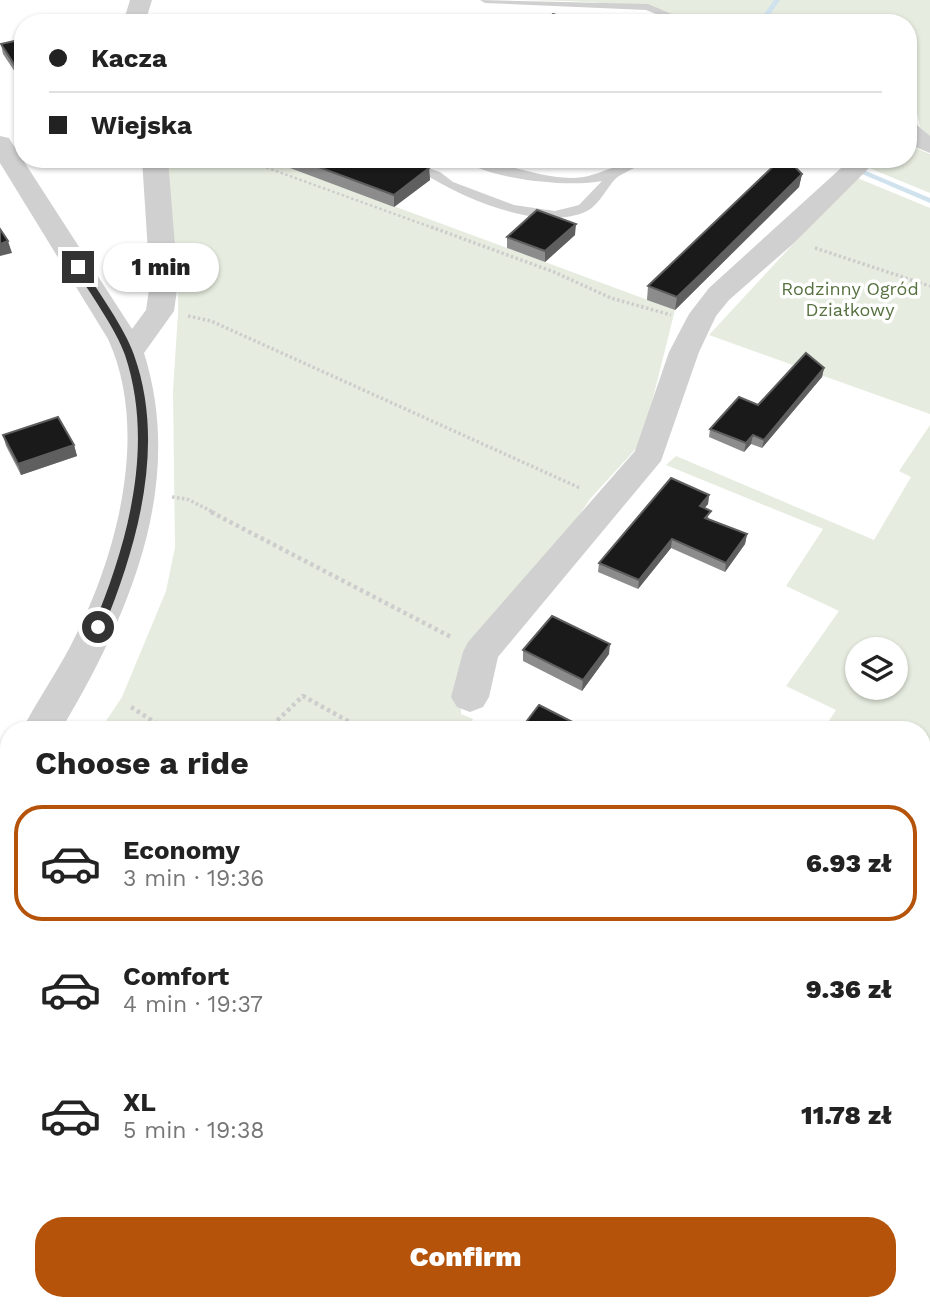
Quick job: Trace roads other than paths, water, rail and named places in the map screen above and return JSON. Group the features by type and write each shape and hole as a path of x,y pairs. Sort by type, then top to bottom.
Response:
{"street":[{"path":"0,143 14,165"},
{"path":"16,168 129,353 138,388 142,425 140,491 114,588 95,634 46,721"},
{"path":"129,353 159,311 164,283 156,168"},
{"path":"470,697 481,652 650,454 684,352 702,314 719,294 857,168"}],"lane":[{"path":"485,0 648,7 666,14"},
{"path":"415,168 436,175 449,185 511,208 555,215 583,208 602,191 612,174"},
{"path":"499,168 548,182 570,184 612,174 624,168"}],"waterway":[{"path":"767,14 777,0"},
{"path":"851,168 930,201"}],"park label":[{"name":"Rodzinny Ogród Działkowy","path":"850,298"}]}
